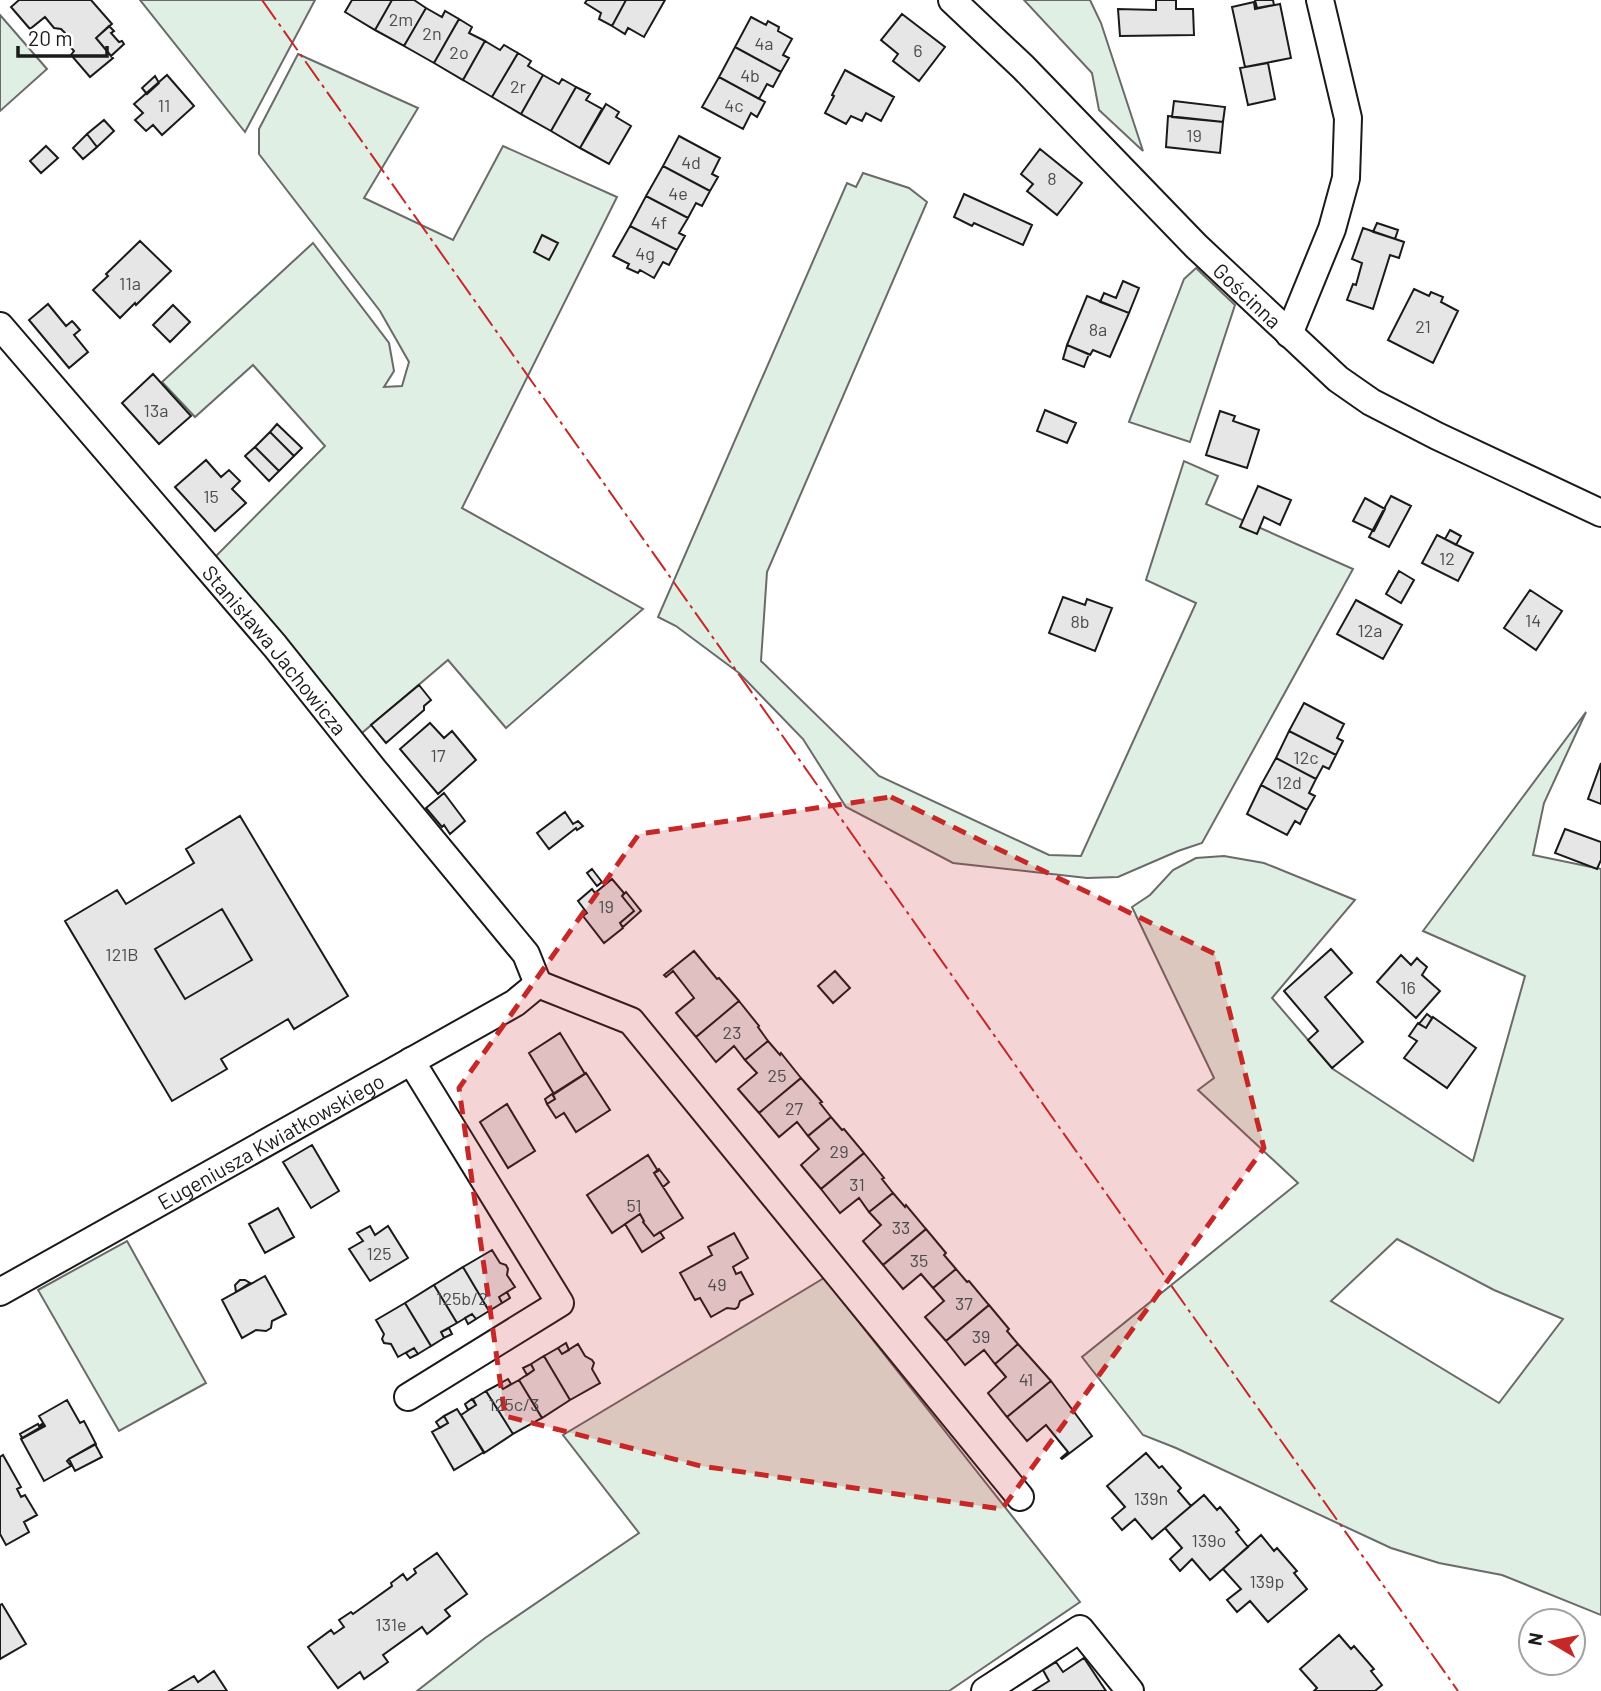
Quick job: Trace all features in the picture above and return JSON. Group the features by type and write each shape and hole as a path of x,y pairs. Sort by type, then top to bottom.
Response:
{"street":[{"name":"Gościnna","path":"952,0 1023,68 1196,246 1338,379 1371,402 1601,513"},
{"path":"1289,334 1332,229 1346,178 1348,118 1320,0"},
{"name":"Stanisława Jachowicza","path":"0,326 275,646 374,771 526,954 538,984"},
{"path":"538,984 631,1021 1020,1497"},
{"name":"Eugeniusza Kwiatkowskiego","path":"0,1292 515,1003 538,984"},
{"path":"408,1396 560,1303 411,1061"},
{"path":"985,1691 1080,1629 1130,1691"}],"highlighted area":[{"path":"891,797 1215,954 1264,1148 1002,1509 701,1466 505,1416 459,1088 639,834"}],"green space":[{"path":"140,0 315,0 245,132"},
{"path":"1024,0 1090,0 1101,23 1143,151 1099,110 1092,73"},
{"path":"0,15 47,69 0,111"},
{"path":"298,54 418,108 364,198 453,240 503,146 617,197 462,508 643,609 506,728 448,660 356,738 215,557 325,446 253,365 195,417 162,382 313,243 389,343 394,371 384,387 402,386 409,362 380,311 259,154 259,129"},
{"path":"863,173 909,188 927,202 767,572 761,661 879,776 1049,855 1081,856 1196,603 1146,580 1184,461 1218,476 1206,504 1353,569 1202,843 1118,877 1087,878 953,863 846,807 803,739 739,673 676,626 658,617 847,183 856,187"},
{"path":"1196,268 1235,305 1190,442 1129,422 1184,279"},
{"path":"1586,712 1544,803 1533,855 1601,869 1601,1615 1587,1607 1502,1575 1439,1563 1391,1548 1143,1435 1082,1357 1298,1183 1198,1090 1214,1078 1132,907 1150,895 1173,870 1196,858 1224,856 1264,863 1355,900 1272,998 1333,1069 1473,1161 1525,976 1423,931","holes":["1397,1239 1494,1290 1563,1319 1499,1403 1331,1301"]},
{"path":"127,1241 206,1383 119,1431 38,1290"},
{"path":"824,1278 1080,1602 949,1691 417,1691 485,1638 639,1533 563,1435"}],"building":[{"path":"19,0 91,0 112,24 96,38 113,58 90,77 71,55 74,51 65,41 65,33 61,29 54,28 45,17 30,29 11,7"},
{"path":"352,0 392,0 375,30 345,12"},
{"path":"392,0 414,0 426,8 404,46 375,30"},
{"path":"587,0 626,0 612,26 599,19 601,13 585,3"},
{"path":"626,0 665,0 644,37 628,28 625,34 612,26"},
{"path":"1156,0 1176,0 1176,9 1193,9 1194,35 1120,36 1118,9 1156,10"},
{"path":"1255,0 1273,0 1274,5 1257,8"},
{"path":"1254,2 1255,9 1280,4 1291,58 1245,67 1232,7"},
{"path":"426,8 442,17 445,11 459,19 434,63 404,46"},
{"path":"902,14 945,47 919,81 893,61 898,54 881,40"},
{"path":"751,17 766,25 768,21 792,39 783,55 789,58 781,72 735,47"},
{"path":"459,19 472,27 469,33 485,41 463,80 434,63"},
{"path":"109,26 114,31 111,33 124,44 111,56 96,38"},
{"path":"485,41 500,50 504,45 518,53 492,97 463,80"},
{"path":"735,47 781,72 773,87 767,84 759,99 719,77"},
{"path":"518,53 531,61 528,66 543,75 521,114 492,97"},
{"path":"1268,63 1275,99 1248,105 1240,68"},
{"path":"845,70 894,97 881,121 866,113 862,121 851,116 846,124 825,113"},
{"path":"167,75 194,106 162,135 153,125 146,131 135,120 143,113 134,104"},
{"path":"543,75 559,84 562,79 576,87 551,131 521,114"},
{"path":"155,76 159,83 147,94 142,88"},
{"path":"719,77 765,102 757,117 751,113 743,129 702,107"},
{"path":"576,87 590,94 586,100 602,109 580,148 551,131"},
{"path":"1174,101 1225,107 1223,122 1172,117"},
{"path":"606,104 619,112 616,117 631,126 609,164 580,148"},
{"path":"1168,116 1223,122 1220,153 1166,147"},
{"path":"104,120 114,131 97,147 87,134"},
{"path":"87,134 97,147 83,159 73,148"},
{"path":"679,136 720,158 712,174 718,177 710,191 663,166"},
{"path":"46,146 58,158 41,173 30,161"},
{"path":"1040,149 1082,183 1057,215 1027,191 1033,184 1021,174"},
{"path":"663,166 710,191 702,206 696,203 688,218 646,196"},
{"path":"964,194 1032,225 1023,245 954,217"},
{"path":"646,196 688,218 679,233 685,236 677,250 630,226"},
{"path":"1377,223 1398,230 1395,239 1373,232"},
{"path":"630,226 677,250 669,265 663,262 654,278 640,270 638,273 627,268 629,264 613,256"},
{"path":"1363,228 1404,242 1399,258 1390,255 1373,309 1347,300 1353,284 1356,285 1362,263 1352,259"},
{"path":"542,235 558,243 549,260 534,252"},
{"path":"140,241 171,271 120,318 93,290"},
{"path":"1123,281 1139,288 1129,313 1100,302 1104,293 1116,298"},
{"path":"1414,289 1429,296 1431,292 1443,297 1441,302 1458,311 1433,363 1388,340"},
{"path":"1087,296 1129,313 1110,357 1093,350 1090,355 1067,345"},
{"path":"48,304 66,326 72,321 80,330 74,335 88,352 69,368 29,320"},
{"path":"173,305 190,322 170,342 153,325"},
{"path":"1067,345 1089,354 1084,367 1063,359"},
{"path":"153,374 191,416 159,444 122,403"},
{"path":"1045,410 1076,423 1067,443 1037,431"},
{"path":"1220,411 1235,416 1233,421 1259,430 1247,468 1206,455"},
{"path":"277,424 302,448 294,456 270,432"},
{"path":"270,432 294,456 279,471 255,447"},
{"path":"255,447 279,471 269,481 245,456"},
{"path":"206,460 221,477 229,470 240,481 232,489 246,503 215,531 175,487"},
{"path":"1258,486 1291,500 1280,525 1264,517 1257,534 1240,527"},
{"path":"1391,496 1411,506 1389,547 1369,537"},
{"path":"1365,498 1385,509 1374,531 1353,521"},
{"path":"1450,530 1461,536 1456,545 1445,539"},
{"path":"1437,535 1473,553 1458,581 1422,563"},
{"path":"1399,571 1414,580 1401,603 1386,594"},
{"path":"1530,590 1562,611 1536,650 1504,628"},
{"path":"1063,597 1085,605 1087,599 1112,608 1095,651 1049,633"},
{"path":"1356,600 1402,625 1383,659 1337,634"},
{"path":"419,685 431,700 424,706 424,710 386,743 371,725"},
{"path":"1304,703 1344,724 1337,738 1343,741 1336,755 1289,731"},
{"path":"430,723 444,738 452,731 476,760 438,794 400,749"},
{"path":"1289,731 1336,755 1329,769 1323,766 1316,779 1276,758"},
{"path":"1276,758 1316,779 1309,793 1315,796 1307,810 1261,785"},
{"path":"1601,763 1601,804 1588,799"},
{"path":"1261,785 1307,810 1300,824 1295,821 1287,835 1247,814"},
{"path":"444,793 465,821 450,834 426,808"},
{"path":"565,812 573,824 578,821 583,826 577,830 576,828 549,849 537,833"},
{"path":"240,816 348,996 294,1029 288,1019 221,1059 227,1069 172,1101 65,921 117,890 126,904 194,863 186,849","holes":["222,909 252,960 185,999 155,949"]},
{"path":"1565,829 1601,842 1601,860 1597,869 1555,853"},
{"path":"592,869 602,882 597,886 587,873"},
{"path":"612,879 634,911 620,923 623,928 604,943 583,916 587,913 578,901 592,889 595,893"},
{"path":"626,892 641,911 623,927 620,923 634,911 622,896"},
{"path":"222,909 252,960 185,999 155,949"},
{"path":"1331,949 1352,973 1325,997 1363,1042 1332,1068 1308,1040 1318,1031 1284,991"},
{"path":"694,951 739,1001 696,1037 676,1013 694,998 673,971 666,977 664,975"},
{"path":"1401,955 1411,965 1417,958 1427,967 1422,975 1440,991 1416,1018 1377,982"},
{"path":"835,971 850,988 833,1003 818,986"},
{"path":"739,1001 768,1041 745,1060 734,1046 716,1062 696,1037"},
{"path":"1427,1014 1432,1018 1426,1028 1419,1024"},
{"path":"1433,1017 1476,1048 1447,1088 1404,1058 1417,1041 1409,1036 1418,1023 1426,1028"},
{"path":"560,1033 585,1074 554,1094 529,1053"},
{"path":"768,1041 801,1078 759,1113 738,1089 757,1073 745,1060"},
{"path":"586,1073 610,1110 576,1132 564,1113 556,1118 547,1104 555,1099 553,1094"},
{"path":"801,1078 831,1117 808,1136 797,1122 779,1137 759,1113"},
{"path":"552,1094 555,1099 547,1104 545,1099"},
{"path":"507,1104 535,1151 508,1168 480,1122"},
{"path":"831,1117 864,1153 821,1189 801,1165 819,1149 808,1136"},
{"path":"312,1145 339,1191 311,1208 283,1162"},
{"path":"864,1153 893,1193 869,1212 859,1198 840,1213 821,1189"},
{"path":"648,1155 658,1171 654,1173 683,1218 654,1236 640,1214 612,1233 587,1195"},
{"path":"659,1169 669,1182 663,1187 654,1173"},
{"path":"893,1193 926,1229 883,1265 863,1241 881,1225 869,1212"},
{"path":"278,1208 294,1237 265,1253 249,1224"},
{"path":"640,1214 654,1236 660,1232 664,1238 642,1252 625,1224"},
{"path":"370,1226 375,1235 388,1226 408,1258 370,1281 349,1249 363,1241 357,1233"},
{"path":"926,1229 956,1269 933,1288 921,1274 903,1289 883,1265"},
{"path":"734,1233 748,1258 733,1267 736,1274 741,1272 753,1294 740,1301 735,1309 727,1308 711,1317 700,1298 695,1300 680,1273 712,1255 708,1247"},
{"path":"492,1250 500,1263 506,1265 507,1275 515,1287 499,1297 502,1303 489,1311 463,1267"},
{"path":"463,1267 489,1311 476,1319 472,1314 457,1323 434,1285"},
{"path":"956,1269 989,1305 946,1341 925,1317 944,1301 933,1288"},
{"path":"265,1276 286,1314 272,1321 271,1328 266,1331 256,1330 242,1338 222,1300"},
{"path":"240,1280 250,1283 236,1292 235,1285"},
{"path":"434,1285 457,1323 441,1332 444,1338 431,1346 405,1303"},
{"path":"507,1292 510,1298 502,1303 499,1297"},
{"path":"405,1303 431,1346 418,1354 414,1348 398,1357 391,1344 384,1343 384,1334 376,1320"},
{"path":"989,1305 1018,1344 995,1364 984,1350 965,1365 946,1341"},
{"path":"472,1314 476,1319 468,1324 465,1318"},
{"path":"449,1328 452,1334 444,1338 441,1332"},
{"path":"566,1343 569,1350 562,1354 558,1348"},
{"path":"578,1344 585,1356 594,1363 592,1369 600,1383 570,1400 544,1356 558,1348 562,1354"},
{"path":"1018,1344 1051,1381 1007,1417 988,1393 1006,1377 995,1364"},
{"path":"414,1348 418,1354 410,1358 406,1353"},
{"path":"544,1356 570,1400 542,1418 519,1380 534,1370 531,1364"},
{"path":"531,1364 534,1370 527,1375 523,1368"},
{"path":"508,1379 511,1384 503,1389 499,1384"},
{"path":"519,1380 542,1418 513,1434 486,1391 499,1384 503,1389"},
{"path":"1051,1381 1092,1436 1062,1459 1068,1452 1046,1425 1027,1441 1007,1417"},
{"path":"486,1391 513,1434 484,1453 461,1415 476,1405 473,1399"},
{"path":"472,1399 476,1405 468,1410 465,1404"},
{"path":"67,1400 80,1423 84,1421 96,1444 69,1459 67,1461 71,1466 44,1481 21,1439 45,1426 39,1416"},
{"path":"457,1409 484,1452 454,1470 432,1432 448,1423 444,1416"},
{"path":"444,1416 448,1423 440,1428 436,1422"},
{"path":"38,1424 44,1425 22,1438 20,1434"},
{"path":"95,1444 102,1457 75,1471 69,1459"},
{"path":"1146,1453 1159,1468 1162,1466 1181,1488 1178,1491 1191,1506 1152,1539 1135,1519 1122,1530 1112,1518 1125,1507 1107,1486"},
{"path":"3,1455 21,1487 17,1489 21,1497 25,1495 37,1515 24,1522 29,1532 6,1545 0,1534 0,1457"},
{"path":"1204,1495 1217,1510 1220,1507 1239,1530 1236,1532 1248,1547 1210,1580 1192,1559 1180,1571 1170,1559 1182,1548 1165,1528"},
{"path":"1261,1535 1274,1551 1277,1548 1297,1571 1294,1573 1307,1589 1268,1622 1250,1601 1237,1612 1227,1600 1241,1589 1223,1569"},
{"path":"437,1553 467,1594 445,1610 450,1616 427,1634 422,1627 383,1655 388,1662 364,1679 360,1672 338,1688 308,1647 331,1630 334,1634 344,1627 339,1620 351,1612 353,1614 392,1586 391,1583 403,1574 407,1580 416,1573 414,1569"},
{"path":"2,1604 26,1644 0,1659 0,1605"},
{"path":"1339,1635 1351,1649 1354,1646 1374,1669 1371,1671 1382,1685 1375,1691 1314,1691 1317,1688 1300,1669"},
{"path":"1084,1658 1106,1691 1033,1691 1049,1681 1043,1670 1056,1662 1063,1672"},
{"path":"214,1671 227,1691 169,1691 194,1676 198,1682"}],"power":[{"path":"262,0 1458,1691"}]}
